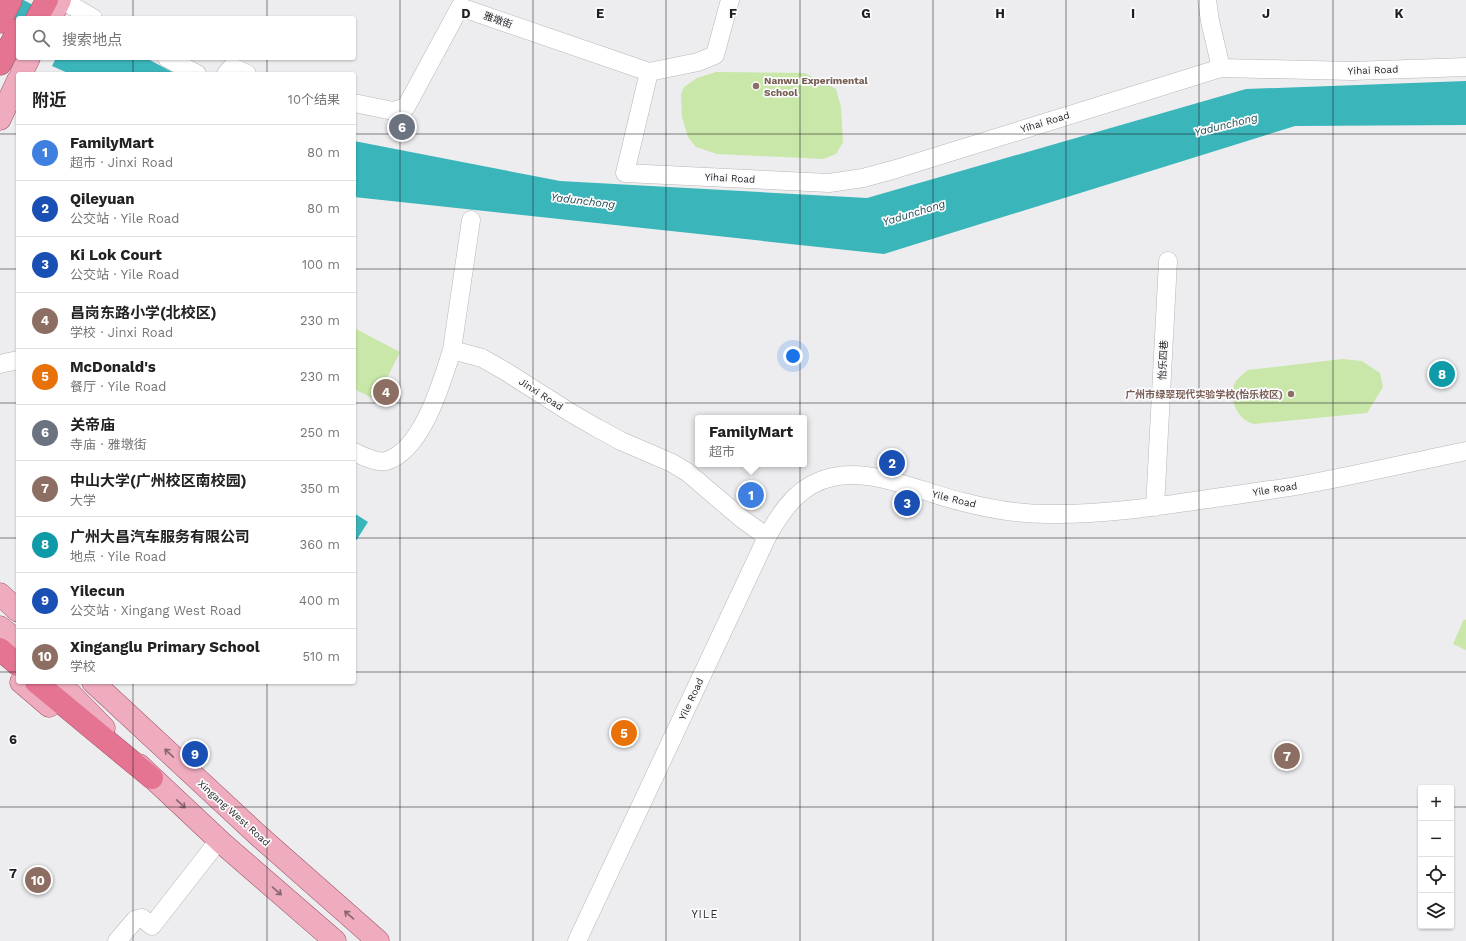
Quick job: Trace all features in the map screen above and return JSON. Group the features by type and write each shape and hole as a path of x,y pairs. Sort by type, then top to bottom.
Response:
{"highway":[{"path":"0,22 12,0"},
{"path":"25,16 35,0"},
{"path":"39,16 55,5"},
{"path":"0,64 16,34"},
{"path":"0,81 24,61"},
{"path":"0,649 16,663"},
{"path":"40,684 152,778"}],"main road":[{"path":"0,119 16,84"},
{"path":"0,594 16,609"},
{"path":"0,627 16,640"},
{"path":"0,663 16,677"},
{"name":"Xingang West Road","path":"95,684 260,837 378,941"},
{"path":"152,778 219,840 335,941"}],"street":[{"path":"649,72 698,62 715,55 730,0"},
{"path":"1207,0 1210,21 1221,68"},
{"name":"雅墩街","path":"356,103 393,111 406,107 460,3 649,72"},
{"path":"55,5 87,16"},
{"path":"171,60 193,72"},
{"path":"228,72 232,67 242,72"},
{"name":"Yihai Road","path":"649,72 625,173 829,183 863,178 896,169 1221,68 1352,71 1466,67"},
{"path":"356,453 365,458 386,462 405,451 414,441 427,418 443,378 452,350 471,220"},
{"name":"怡乐四巷","path":"1155,507 1168,261"},
{"name":"Jinxi Road","path":"452,350 482,358 597,428 672,463 687,472 741,518 767,536"},
{"path":"0,364 16,360"},
{"name":"Yile Road","path":"577,941 767,536 782,511 807,487 834,477 866,476 889,481 963,503 1009,511 1045,514 1087,514 1155,507 1307,484 1466,451"},
{"path":"116,941 135,920 142,918 152,926 219,840"}],"green space":[{"path":"716,72 804,73 836,89 841,107 843,142 836,154 823,159 717,154 696,147 688,137 682,117 681,94 684,87 697,78"},
{"path":"356,329 400,352 376,400 356,390"},
{"path":"1342,359 1362,361 1380,373 1383,387 1367,413 1254,424 1241,417 1235,407 1232,391 1236,381 1248,370"},
{"path":"1464,619 1466,620 1466,650 1453,644"}],"water":[{"path":"55,60 150,60 172,72 66,72 52,66"},
{"path":"1466,81 1466,125 1295,126 884,254 356,197 356,141 560,181 867,198 1246,89"},
{"path":"356,514 368,522 356,541"}],"waterway":[{"name":"Yadunchong","path":"0,0 30,16"}],"place":[{"name":"Nanwu Experimental School","path":"756,86"},
{"name":"关帝庙","path":"402,127"},
{"name":"广州大昌汽车服务有限公司","path":"1442,374"},
{"name":"昌岗东路小学(北校区)","path":"386,392"},
{"name":"广州市绿翠现代实验学校(怡乐校区)","path":"1291,394"},
{"name":"Qileyuan","path":"892,463"},
{"name":"FamilyMart","path":"751,495"},
{"name":"Ki Lok Court","path":"907,503"},
{"name":"McDonald's","path":"624,733"},
{"name":"Yilecun","path":"195,754"},
{"name":"中山大学(广州校区南校园)","path":"1287,756"},
{"name":"Xinganglu Primary School","path":"38,880"}],"district":[{"name":"YILE","path":"705,914"}]}
